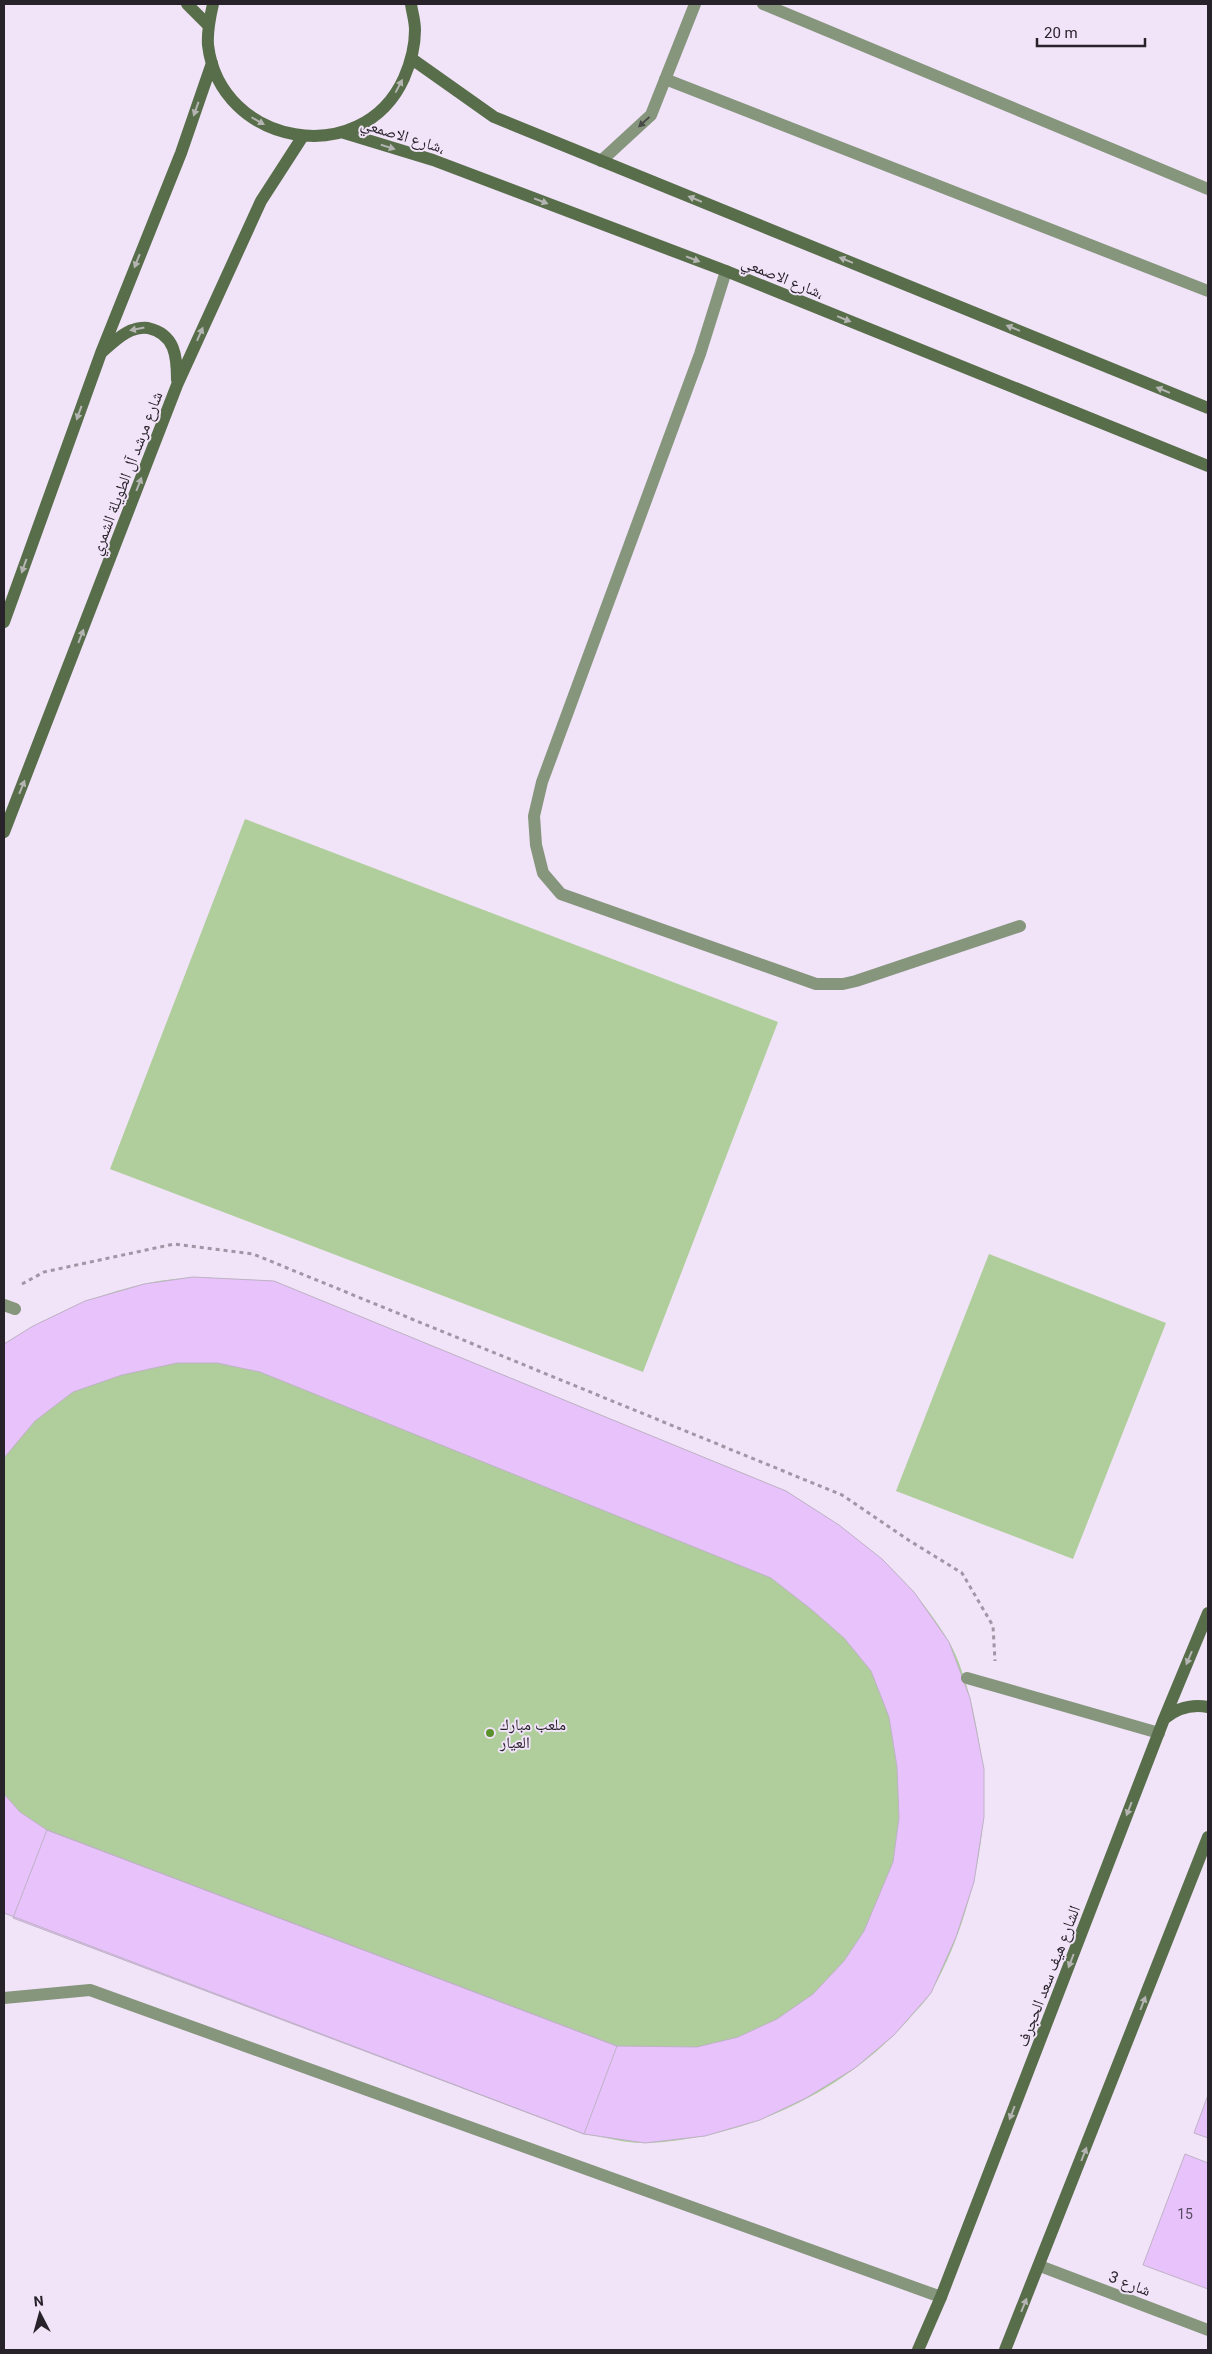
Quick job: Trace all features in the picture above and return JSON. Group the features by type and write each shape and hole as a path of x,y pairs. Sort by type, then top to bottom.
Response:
{"street":[{"path":"187,4 208,25"},
{"path":"213,4 208,25 208,45 212,64 225,91 246,114 273,129 303,136 322,136 341,132 373,117 397,92 412,59 415,30 410,4"},
{"path":"601,161 651,115 695,4"},
{"path":"763,4 1208,189"},
{"path":"412,59 494,117 1208,408"},
{"path":"4,622 101,353 181,153 212,64"},
{"path":"665,79 1208,291"},
{"name":"شارع الاصمعي،","path":"341,132 433,160 726,272 1208,466"},
{"name":"شارع مرشد آل الطويلة الشمري","path":"4,832 177,385 260,200 303,136"},
{"path":"726,272 700,354 542,782 534,816 536,845 543,873 561,894 816,984 843,984 856,981 1020,926"},
{"path":"101,353 127,331 144,327 158,330 168,337 174,348 177,362 177,385"},
{"path":"1208,1615 1208,1639"},
{"name":"الشارع هيف سعد الحجرف","path":"918,2350 941,2297 1164,1719 1208,1615"},
{"path":"967,1678 1159,1733"},
{"path":"1164,1719 1175,1710 1189,1707 1208,1707"},
{"path":"1005,2350 1040,2266 1208,1837"},
{"path":"4,1998 90,1990 941,2297"},
{"name":"شارع 3","path":"1040,2266 1208,2330"}],"path":[{"path":"20,1284 44,1272 174,1244 253,1254 842,1495 910,1542 962,1573 993,1626 997,1686"}],"green space":[{"path":"245,819 778,1022 643,1372 110,1169"},
{"path":"989,1254 1166,1323 1073,1559 896,1491"},
{"name":"ملعب مبارك العيار","path":"193,1277 274,1281 786,1491 856,1539 896,1573 914,1593 948,1640 963,1673 974,1714 981,1756 984,1793 983,1817 981,1843 970,1896 943,1971 926,1999 883,2045 855,2069 824,2089 790,2107 756,2121 720,2132 683,2140 647,2143 624,2141 584,2134 4,1913 4,1344 54,1316 107,1294 150,1283"}],"building":[{"path":"193,1277 274,1281 786,1491 839,1525 882,1559 914,1592 949,1642 970,1698 984,1769 984,1817 974,1882 956,1937 931,1993 894,2035 855,2068 806,2098 760,2120 705,2136 645,2143 584,2134 4,1913 4,1794 20,1812 47,1830 617,2046 697,2047 738,2037 777,2019 813,1994 844,1961 864,1931 893,1862 899,1818 897,1767 889,1717 871,1671 844,1638 771,1578 260,1372 217,1363 177,1363 122,1375 73,1392 35,1421 4,1458 4,1344 33,1326 85,1301 144,1284"},
{"path":"47,1830 617,2046 584,2134 13,1918"},
{"path":"1208,2095 1208,2138 1194,2133"},
{"path":"1185,2154 1208,2163 1208,2289 1143,2265"}],"place":[{"name":"ملعب مبارك العيار","path":"490,1733"}]}
